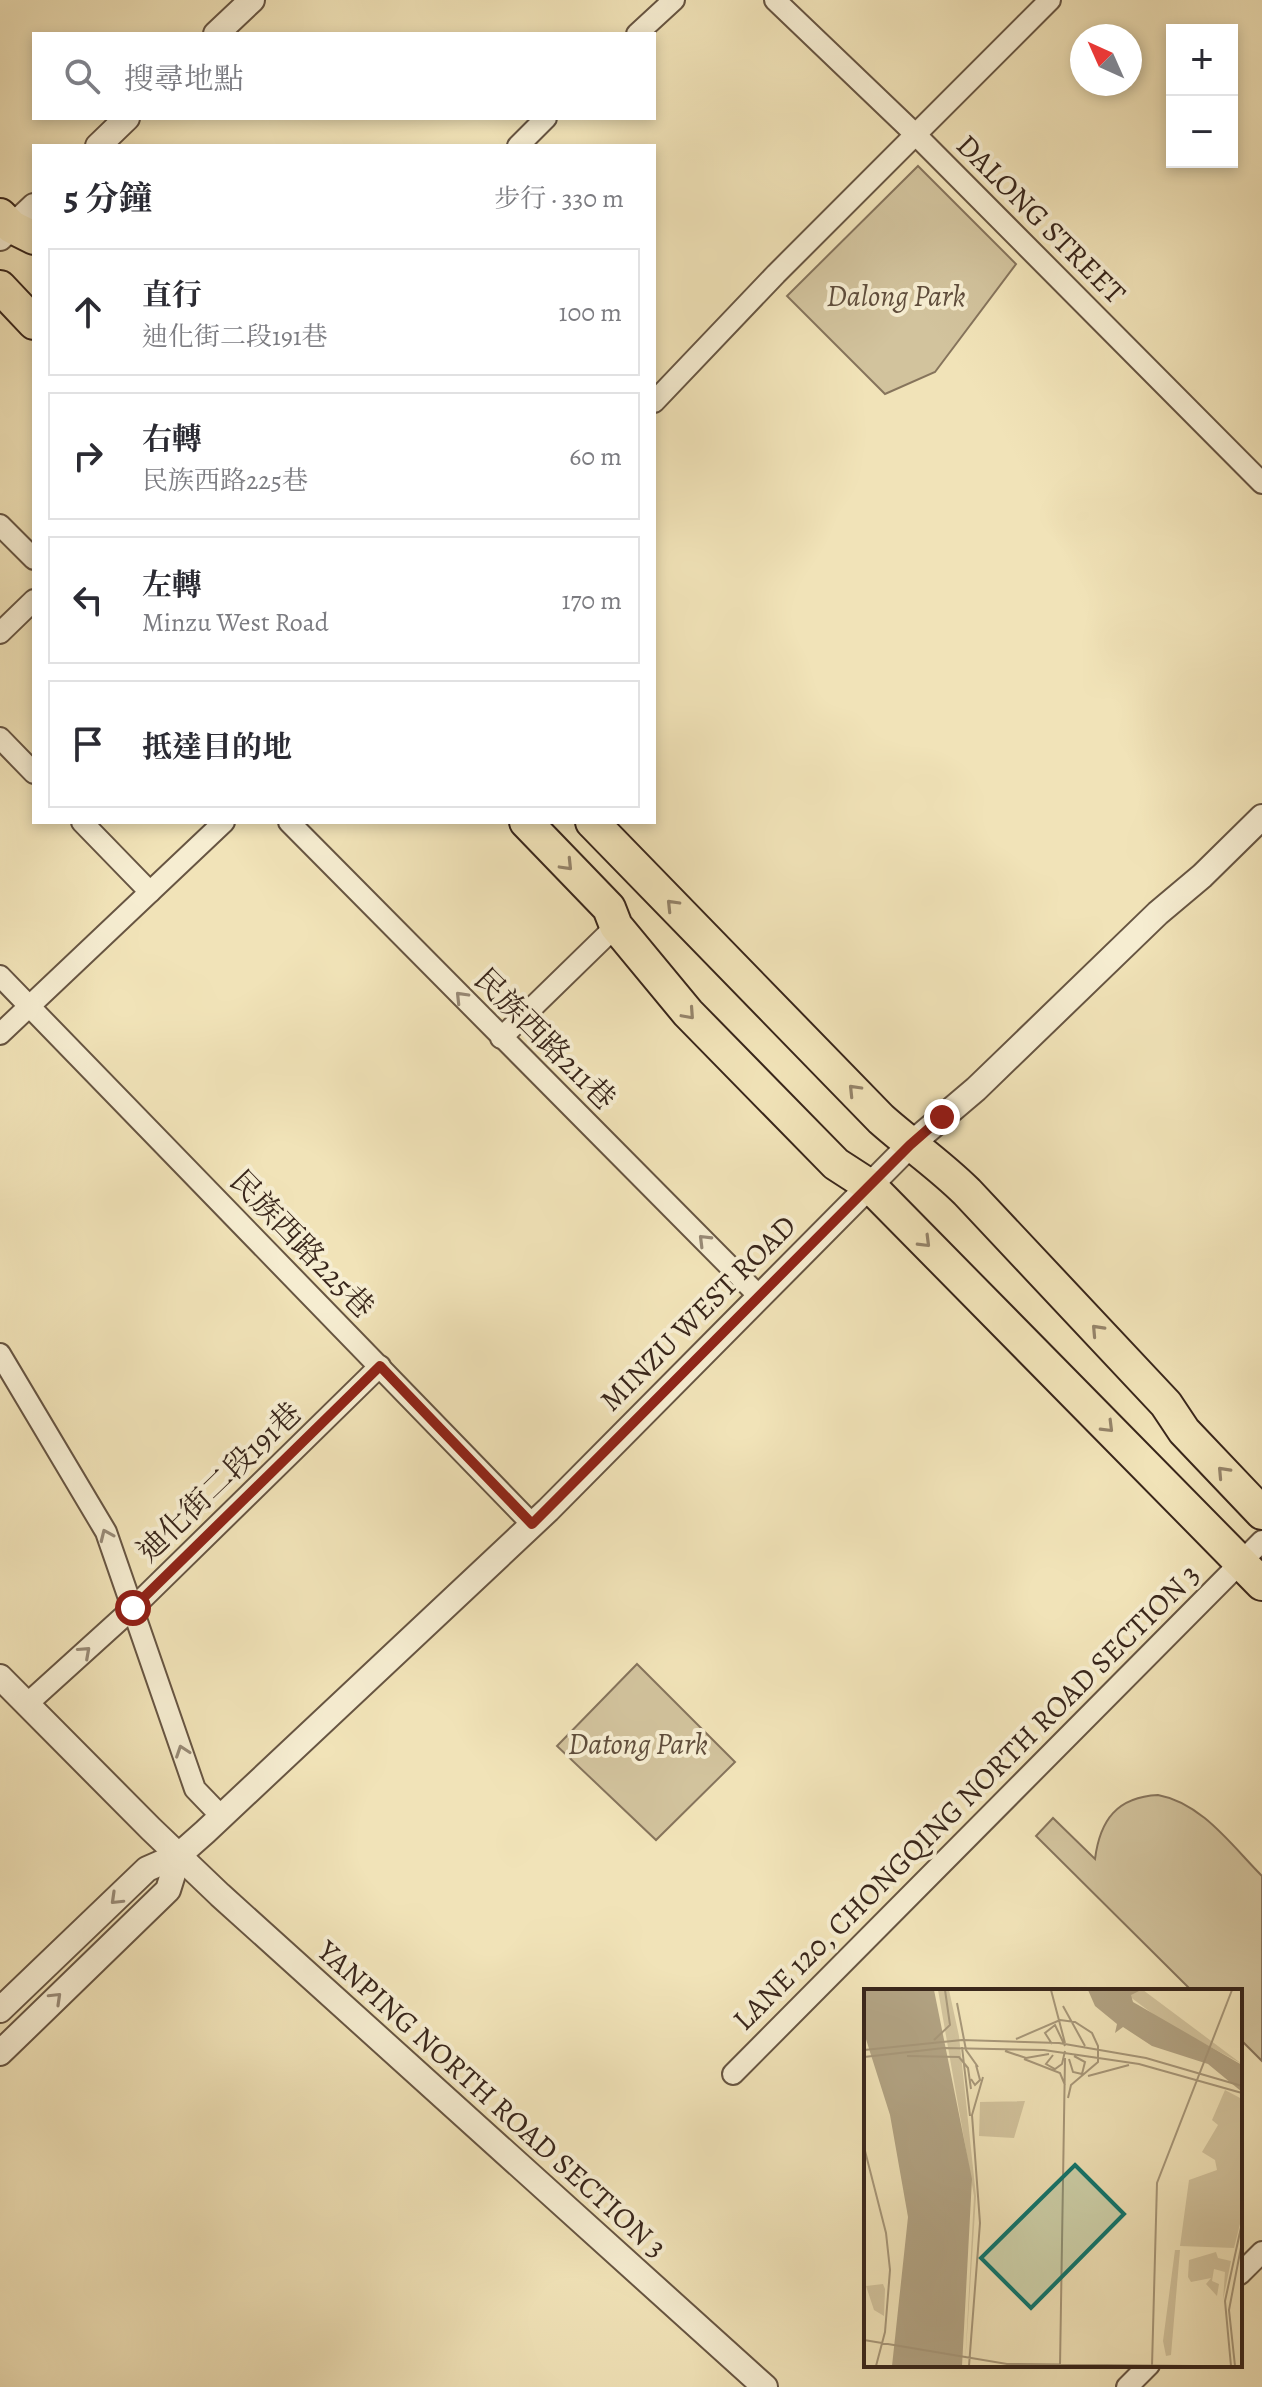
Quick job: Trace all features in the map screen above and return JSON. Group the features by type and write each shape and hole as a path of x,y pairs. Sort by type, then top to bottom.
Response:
{"main road":[{"path":"0,287 32,321"},
{"path":"528,824 609,908 616,926 699,1024 836,1164 870,1186 1255,1563"},
{"path":"594,824 910,1145 967,1192 1166,1404 1184,1431 1262,1513"}],"street":[{"path":"218,32 252,0"},
{"path":"639,32 674,0"},
{"name":"DALONG STREET","path":"775,0 915,134 1262,483"},
{"path":"656,400 776,274 1050,0"},
{"path":"100,144 125,120"},
{"path":"520,144 544,120"},
{"path":"0,525 32,557"},
{"path":"0,633 32,602"},
{"path":"0,738 32,771"},
{"name":"MINZU WEST ROAD","path":"0,2010 147,1869 179,1855 532,1524 910,1145 976,1089 1262,817"},
{"path":"84,824 150,892"},
{"path":"0,1034 222,824"},
{"name":"民族西路211巷","path":"291,824 759,1296"},
{"path":"501,1038 616,926"},
{"name":"民族西路225巷","path":"0,976 532,1524"},
{"path":"0,1354 106,1532 195,1789 221,1816"},
{"name":"迪化街二段191巷","path":"27,1704 133,1608 380,1366"},
{"name":"LANE 120, CHONGQING NORTH ROAD SECTION 3","path":"733,2074 1255,1563"},
{"name":"YANPING NORTH ROAD SECTION 3","path":"0,1677 179,1855 585,2228 765,2387"},
{"name":"MINZU WEST ROAD","path":"0,2053 168,1890 179,1855"},
{"path":"1242,2272 1262,2252"},
{"path":"1127,2387 1147,2367"}],"green space":[{"name":"Dalong Park","path":"918,166 1016,264 935,372 885,394 787,296"},
{"name":"Datong Park","path":"637,1664 735,1762 656,1840 557,1746"},
{"path":"1158,1795 1189,1807 1228,1839 1262,1876 1262,2061 1242,2041 1242,1989 1190,1989 1036,1836 1053,1818 1095,1859 1101,1833 1113,1813 1132,1800"}],"route":[{"path":"133,1608 380,1366 532,1524 910,1145 942,1117"}]}
